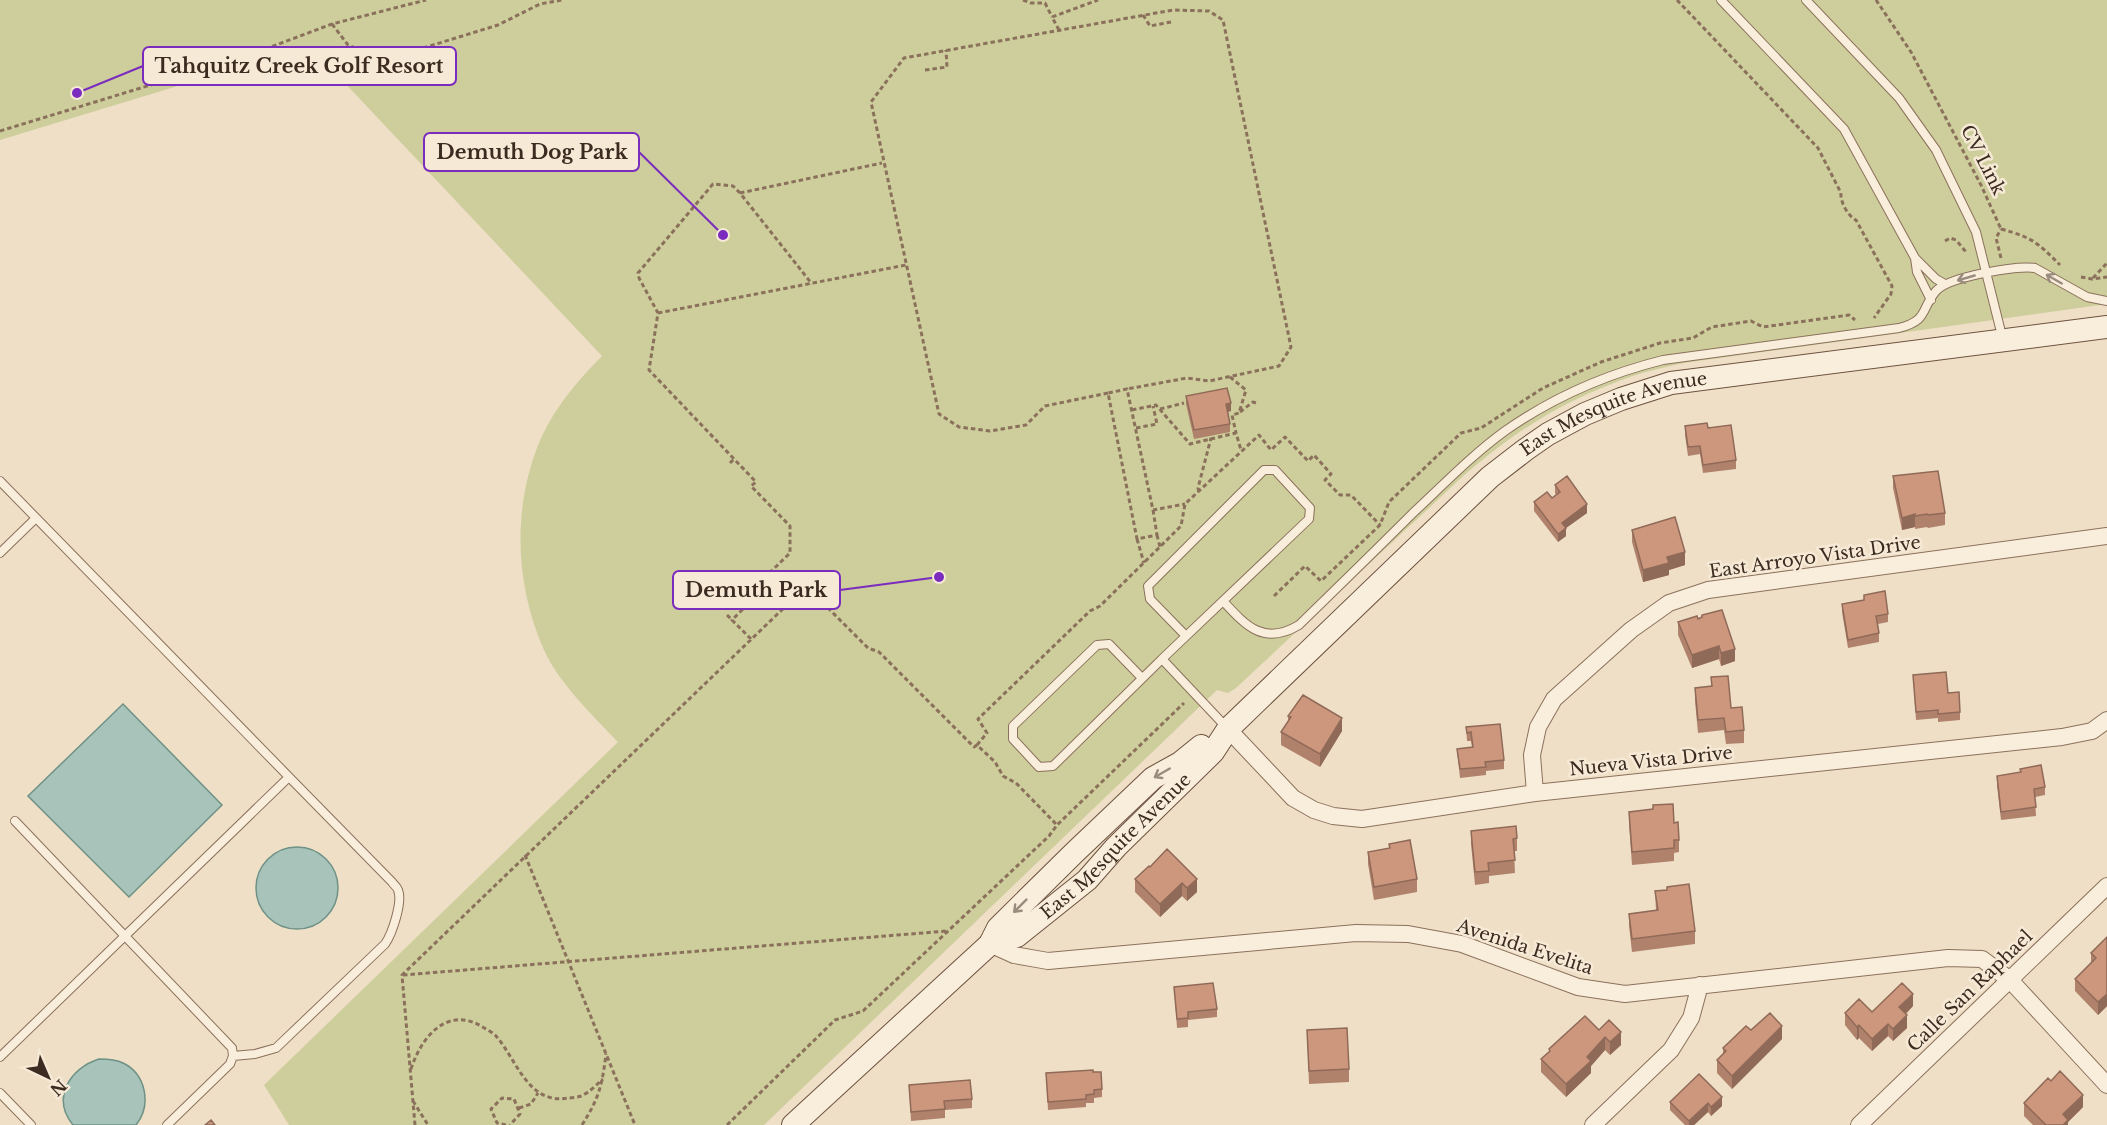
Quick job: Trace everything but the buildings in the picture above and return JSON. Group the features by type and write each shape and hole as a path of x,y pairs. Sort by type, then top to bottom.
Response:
{"street":[{"name":"East Mesquite Avenue","path":"793,1125 990,944 998,927 1153,778 1180,763 1204,743 1228,729 1490,477 1548,435 1585,414 1622,399 1671,384 2107,327"},
{"name":"East Arroyo Vista Drive","path":"1535,793 1532,755 1538,727 1554,699 1631,630 1669,603 1708,590 2107,536"},
{"name":"Nueva Vista Drive","path":"1228,729 1293,798 1314,810 1333,816 1362,819 1535,793 2062,737 2092,731 2107,720"},
{"name":"Calle San Raphael","path":"1859,1125 2107,886"},
{"name":"Avenida Evelita","path":"990,944 1014,955 1048,961 1356,933 1408,934 1462,944 1578,987 1625,994 1948,958 1982,959 2010,980 2107,1085"},
{"path":"1593,1125 1671,1050 1691,1018 1700,985"}],"lane":[{"path":"1806,0 1899,98 1936,150 1976,232 2003,340"},
{"path":"1727,2 1844,129 1915,258 1936,279 1945,284"},
{"path":"1915,258 1917,272 1931,300"},
{"path":"1223,601 1251,629 1270,634 1290,630 1299,625 1483,448 1534,412 1600,380 1663,360 1899,328 1920,319 1937,291 1945,284 1987,272 2035,268 2087,297 2107,301"},
{"path":"1142,678 1109,644 1097,645 1013,726 1013,739 1039,767 1053,766 1309,519 1310,508 1275,470 1264,470 1148,586 1150,599 1186,636"},
{"path":"0,481 399,891 399,902 391,934 385,944 276,1048 255,1054 233,1056"},
{"path":"0,553 36,518"},
{"path":"1162,659 1228,729"},
{"path":"0,1057 289,777"},
{"path":"15,821 232,1048 233,1056 230,1064 167,1125"},
{"path":"0,1093 31,1125"}],"path":[{"path":"0,131 252,54 332,24 426,0"},
{"path":"332,24 348,45 372,55 394,57 498,25 540,4 562,0"},
{"path":"1023,0 1031,3 1045,3 1059,30"},
{"path":"1052,17 1098,0"},
{"path":"1677,0 1818,148 1841,193 1841,199 1851,217 1856,220 1892,286 1891,294 1874,318 1865,319"},
{"name":"CV Link","path":"1876,0 1911,52 1981,185 2001,230"},
{"path":"1173,10 1209,11 1223,20 1291,347 1279,366 1209,381 1187,378 1045,406 1026,425 990,431 959,427 939,414 871,102 904,58 1143,15 1173,10"},
{"path":"1143,15 1150,26 1171,22"},
{"path":"925,70 947,67 946,50"},
{"path":"740,193 883,163"},
{"path":"732,620 752,600 751,591 790,554 790,526 751,486 756,482 650,370 658,313 638,273 713,184 733,186 740,193 812,284"},
{"path":"2000,261 2002,256 1996,238 2001,230 2028,237 2061,267"},
{"path":"1945,241 1950,238 1956,240 1966,251 1969,259"},
{"path":"2092,279 2107,263"},
{"path":"658,313 906,265"},
{"path":"2080,277 2092,279 2107,277"},
{"path":"1274,596 1305,566 1321,582 1380,525 1389,502 1461,433 1481,428 1520,401 1571,374 1627,352 1660,343 1693,338 1712,327 1752,321 1763,327 1849,315 1856,320"},
{"path":"1229,377 1246,390 1239,413"},
{"path":"1127,389 1160,547"},
{"path":"1108,393 1137,539 1144,563"},
{"path":"1241,451 1232,415 1254,403 1253,396"},
{"path":"1160,409 1184,403"},
{"path":"1136,428 1157,424 1153,405"},
{"path":"1132,410 1156,405 1190,444 1236,433"},
{"path":"1199,492 1211,438"},
{"path":"730,463 734,459"},
{"path":"1153,510 1185,504"},
{"path":"1137,539 1157,535"},
{"path":"402,975 789,603 824,604 868,648 879,651 974,747 978,745 995,762 1003,776 1016,783 1057,825"},
{"path":"728,615 751,639"},
{"path":"727,1125 835,1020 863,1011 1049,836 1057,825 1185,702 1179,696"},
{"path":"525,855 635,1125"},
{"path":"402,975 949,930"},
{"path":"402,975 415,1125"},
{"path":"410,1071 417,1049 434,1029 455,1019 473,1021 495,1034 522,1076 538,1093 559,1100 581,1096 603,1079"},
{"path":"582,1125 596,1104 603,1079 606,1051"},
{"path":"518,1108 531,1104 538,1093"},
{"path":"506,1125 497,1123 491,1109 502,1098 514,1100 520,1114 510,1125"},
{"path":"412,1100 428,1125"}],"green space":[{"path":"0,0 2107,0 2107,304 1684,363 1643,373 1605,386 1539,419 1499,447 1460,479 1236,688 1228,693 1217,690 764,1125 289,1125 264,1085 618,742 587,710 550,662 534,624 522,571 522,515 525,488 532,462 554,414 569,393 602,356 310,46 0,140"}],"water":[{"path":"123,704 222,805 129,897 28,796"},
{"path":"297,847 313,850 326,859 335,872 338,888 335,904 326,917 313,926 297,929 281,926 268,917 259,904 256,888 259,872 268,859 281,850"},
{"path":"99,1059 123,1063 131,1068 141,1082 145,1099 144,1108 136,1125 73,1125 67,1115 64,1095 67,1085 80,1069"}],"place":[{"name":"Tahquitz Creek Golf Resort","path":"77,93"},
{"name":"Demuth Dog Park","path":"723,235"},
{"name":"Demuth Park","path":"939,577"}]}
